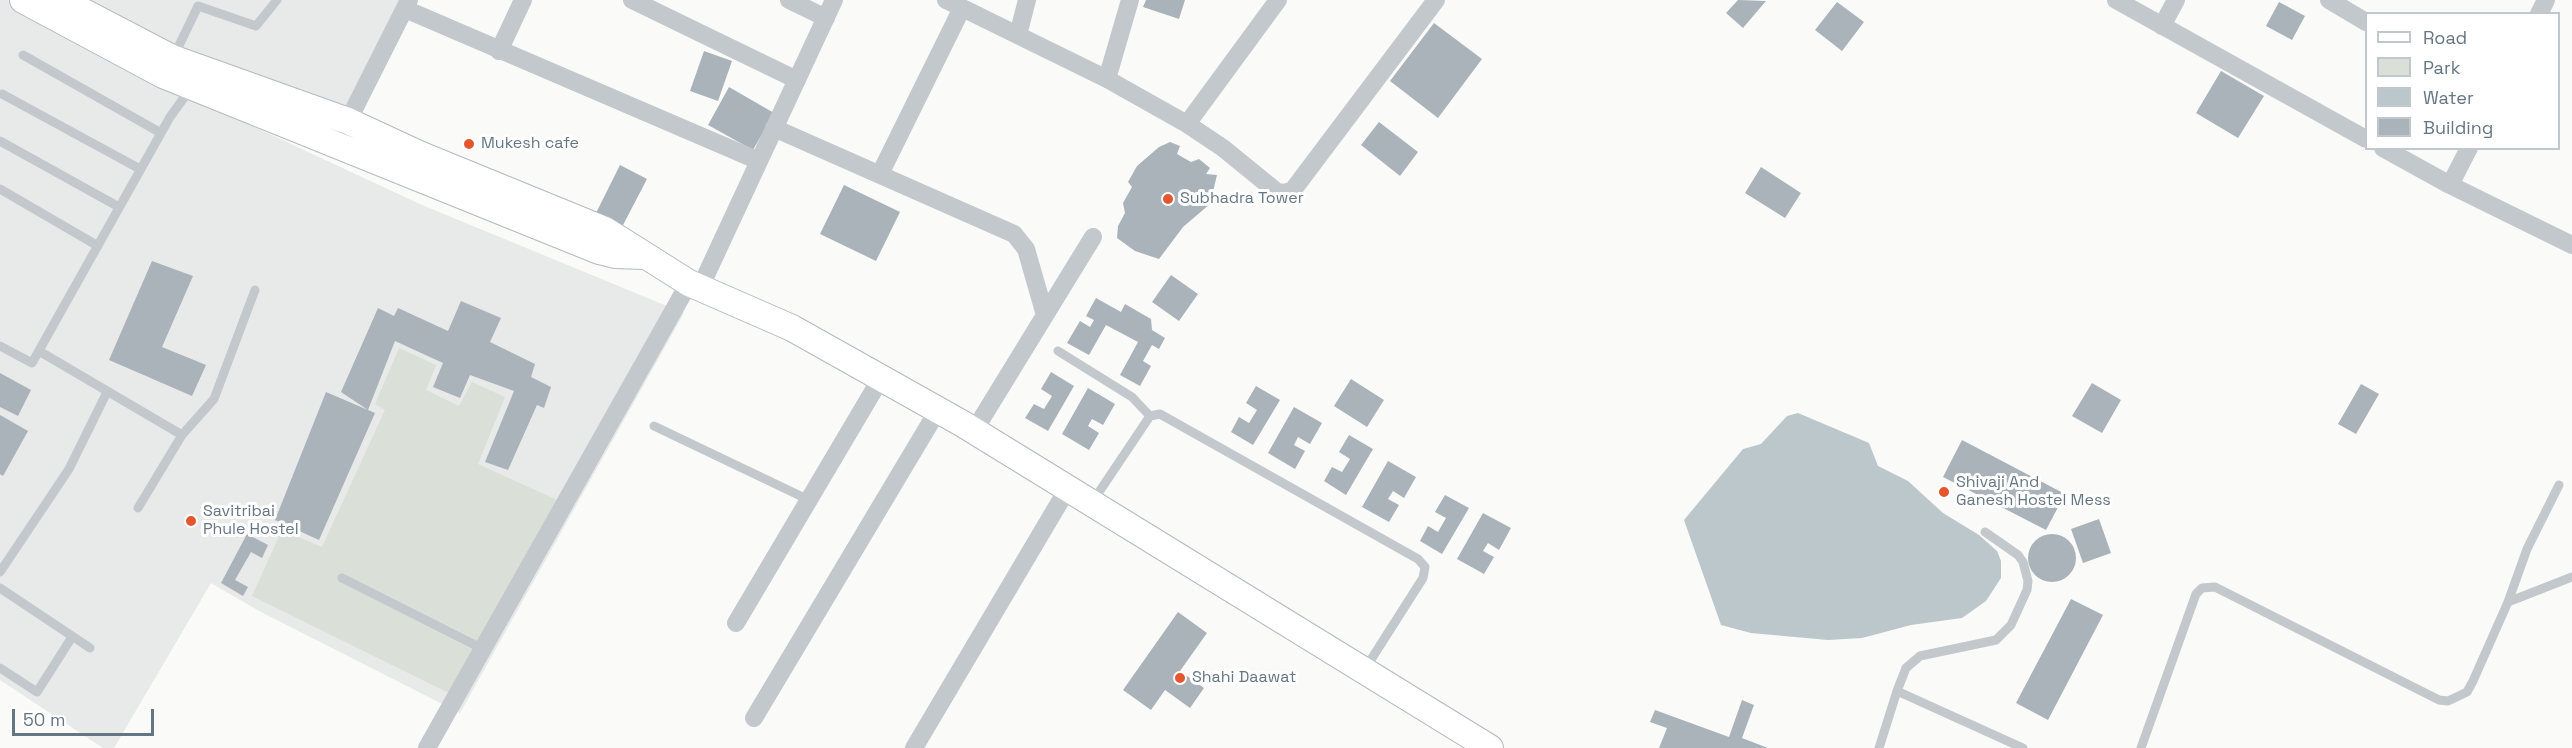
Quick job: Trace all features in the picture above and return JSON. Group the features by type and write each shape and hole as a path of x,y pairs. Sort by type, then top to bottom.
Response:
{"street":[{"path":"23,0 138,63 348,121 419,154 605,230 694,285 792,328 974,431 1490,748"},
{"path":"61,0 172,58 198,78 599,251 615,255 644,256"},
{"path":"499,51 523,0"},
{"path":"632,0 797,80"},
{"path":"789,0 826,18"},
{"path":"427,748 694,285 759,161 834,0"},
{"path":"1018,35 1027,0"},
{"path":"1107,79 1130,0"},
{"path":"1187,124 1278,0"},
{"path":"880,174 954,4 1107,79 1187,124 1223,148 1277,192 1285,194 1293,190 1436,0"},
{"path":"2116,0 2365,138"},
{"path":"2162,26 2176,0"},
{"path":"2328,0 2365,21"},
{"path":"348,121 407,4 499,51 627,103 759,161"},
{"path":"774,128 1014,234 1026,249 1045,315"},
{"path":"2388,150 2450,185 2572,245"},
{"path":"2450,185 2468,150"},
{"path":"974,431 1093,237"},
{"path":"736,623 881,378"},
{"path":"754,717 938,410"},
{"path":"914,748 1068,489"}],"lane":[{"path":"172,58 198,6 256,26 277,0"},
{"path":"23,56 161,133"},
{"path":"0,346 32,363 140,169 198,78"},
{"path":"2,94 140,169"},
{"path":"0,141 119,207"},
{"path":"0,189 98,246"},
{"path":"138,508 182,435 214,399 255,290"},
{"path":"39,351 182,435"},
{"path":"1058,351 1132,397 1150,417"},
{"path":"0,572 69,469 107,392"},
{"path":"1092,503 1150,417 1160,414 1418,559 1425,567 1424,578 1363,671"},
{"path":"654,426 809,500"},
{"path":"2141,748 2196,594 2202,588 2216,587 2439,700 2448,701 2467,692 2508,602 2527,549 2559,485"},
{"path":"1880,748 1906,668 1920,656 1996,640 2011,625 2027,590 2028,581 2023,562 2018,555 1985,532"},
{"path":"2508,602 2572,577"},
{"path":"342,578 483,649"},
{"path":"0,588 90,648"},
{"path":"0,668 37,692 72,637"},
{"path":"1897,691 2023,748"}],"shaded area":[{"path":"0,0 8,0 143,75 422,205 684,313 460,713 259,611 211,583 114,748 103,748 0,680"},
{"path":"71,0 401,0 347,126"}],"green space":[{"path":"399,348 436,365 426,390 459,406 472,382 505,397 478,464 566,504 459,698 252,596 282,530 322,547 385,410 375,404"}],"water":[{"path":"1798,413 1869,443 1878,466 1908,481 1943,513 1979,535 1997,551 2001,561 2001,578 1986,601 1962,618 1911,625 1862,638 1828,640 1751,633 1721,625 1684,520 1743,449 1761,444 1787,416"}],"building":[{"path":"1146,0 1185,0 1179,19 1143,7"},
{"path":"1738,0 1766,1 1743,28 1726,13"},
{"path":"1837,2 1864,22 1842,51 1815,30"},
{"path":"2279,2 2305,16 2292,40 2266,26"},
{"path":"1434,23 1482,59 1438,118 1390,81"},
{"path":"704,51 732,61 718,101 690,91"},
{"path":"2221,71 2264,96 2238,138 2196,113"},
{"path":"729,87 774,113 753,150 708,125"},
{"path":"1379,122 1418,152 1400,176 1361,145"},
{"name":"Subhadra Tower","path":"1170,142 1180,146 1177,154 1191,162 1199,159 1210,168 1206,174 1217,175 1210,204 1183,227 1159,259 1135,251 1117,238 1118,226 1125,213 1123,203 1132,187 1128,182 1137,166 1159,147"},
{"path":"620,165 647,179 622,227 596,213"},
{"path":"1761,167 1801,193 1785,218 1745,193"},
{"path":"844,185 900,212 876,261 820,234"},
{"path":"152,261 193,276 162,347 206,365 192,396 109,360"},
{"path":"1171,275 1198,294 1179,321 1152,302"},
{"path":"1096,298 1121,312 1125,304 1151,319 1152,330 1165,338 1159,349 1152,345 1143,361 1151,366 1140,386 1120,375 1138,342 1106,325 1089,355 1067,343 1080,321 1090,327 1094,320 1086,316"},
{"path":"461,301 501,318 490,342 535,364 531,377 551,387 544,408 537,405 508,470 485,462 514,391 470,375 460,398 433,387 443,363 395,341 368,410 341,392 378,308 394,316 398,308 448,331"},
{"path":"1051,372 1074,386 1048,431 1025,418 1034,404 1044,409 1052,396 1041,389"},
{"path":"0,373 31,390 18,416 0,407"},
{"path":"1351,379 1384,400 1367,427 1334,406"},
{"path":"2092,383 2121,400 2102,433 2072,416"},
{"path":"2361,384 2379,394 2356,434 2338,424"},
{"path":"1256,386 1280,400 1253,445 1231,432 1239,417 1249,423 1257,410 1246,403"},
{"path":"1088,388 1115,404 1103,425 1092,419 1088,426 1099,433 1089,450 1062,434"},
{"path":"326,392 375,413 319,540 275,520"},
{"path":"1294,407 1322,423 1310,444 1298,437 1294,445 1305,451 1295,469 1268,453"},
{"path":"0,415 28,431 3,476 0,474"},
{"path":"1349,435 1373,449 1346,495 1324,481 1332,467 1342,472 1350,459 1339,452"},
{"path":"1962,440 2065,494 2046,530 1943,477"},
{"path":"1388,461 1416,477 1404,498 1393,491 1388,499 1399,505 1389,522 1362,507"},
{"path":"1445,495 1469,508 1442,554 1420,541 1428,526 1438,532 1446,518 1435,512"},
{"path":"1483,513 1511,528 1499,550 1488,543 1483,551 1494,557 1484,574 1457,559"},
{"path":"2099,519 2111,553 2083,563 2071,529"},
{"path":"247,534 268,545 262,558 251,552 235,580 248,587 243,596 221,583"},
{"path":"2047,534 2057,534 2069,541 2076,553 2076,563 2069,575 2057,582 2047,582 2032,571 2028,563 2028,553 2039,538"},
{"path":"2071,599 2103,615 2048,720 2016,703"},
{"path":"1178,612 1207,633 1180,671 1204,688 1190,708 1165,690 1151,710 1123,690"},
{"path":"1742,700 1754,705 1742,738 1768,748 1659,748 1667,728 1650,722 1655,710 1729,737"}],"place":[{"name":"Mukesh cafe","path":"469,144"},
{"name":"Subhadra Tower","path":"1168,199"},
{"name":"Shivaji And Ganesh Hostel Mess","path":"1944,492"},
{"name":"Savitribai Phule Hostel","path":"191,521"},
{"name":"Shahi Daawat","path":"1180,678"}]}
